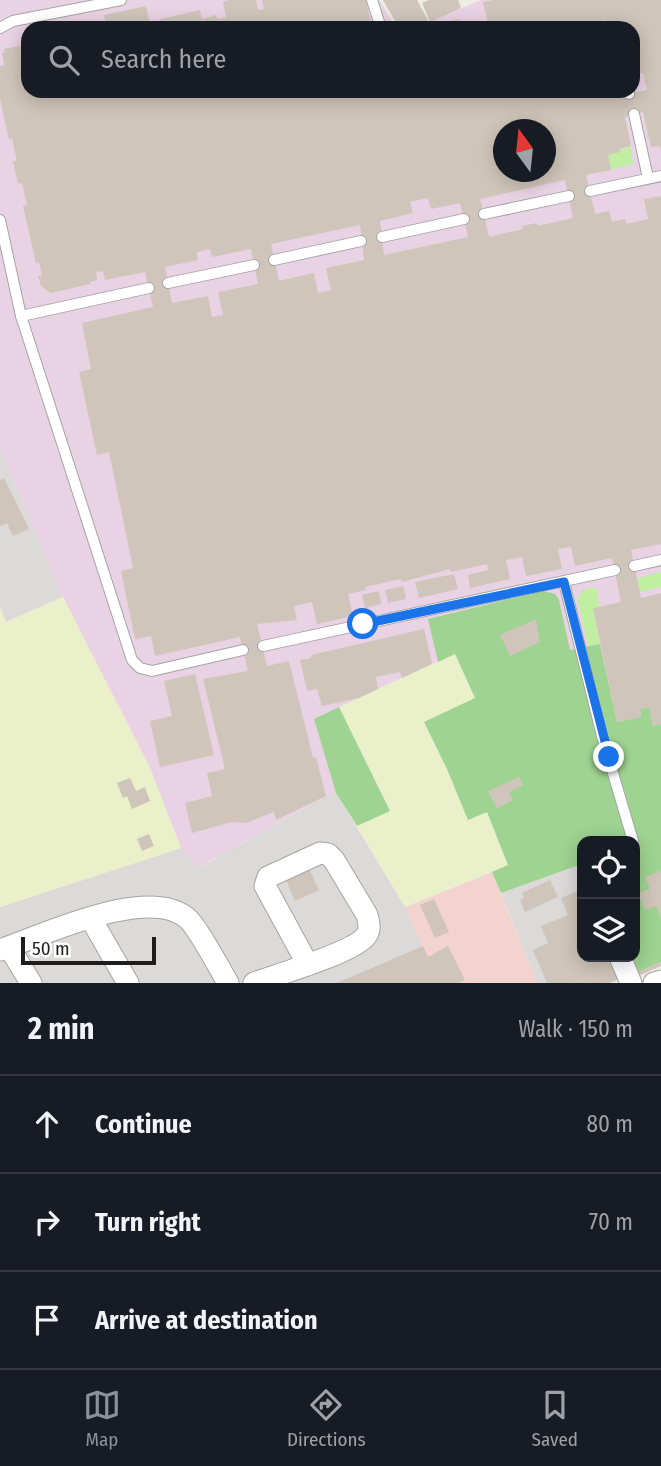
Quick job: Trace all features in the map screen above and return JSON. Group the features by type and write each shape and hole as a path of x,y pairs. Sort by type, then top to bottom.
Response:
{"street":[{"path":"254,983 308,965 356,944 367,935 367,915 328,854 320,853 268,877 265,886 308,965"},
{"path":"31,983 5,949 107,913 145,906 169,908 189,920 228,983"},
{"path":"91,919 128,983"},
{"path":"622,962 631,983"},
{"path":"654,983 661,981"}],"lane":[{"path":"0,28 13,22 121,0"},
{"path":"372,0 379,21"},
{"path":"634,114 649,178"},
{"path":"590,191 661,176"},
{"path":"484,214 569,196"},
{"path":"382,237 464,219"},
{"path":"0,220 21,316 132,660 140,668 152,671 243,650"},
{"path":"274,260 361,241"},
{"path":"168,284 254,265"},
{"path":"21,316 149,288"},
{"path":"635,566 661,560"},
{"path":"263,646 615,570"},
{"path":"564,582 602,736 632,836"}],"shaded area":[{"path":"0,0 379,0 392,21 21,21 21,98 640,98 640,21 431,21 481,0 661,0 661,962 640,958 640,836 633,836 538,615 314,719 336,793 326,796 198,868 181,848 150,768 63,597 0,448"},
{"path":"0,448 63,597 6,622 0,608"},
{"path":"336,793 405,907 423,946 336,983 0,983 0,907 181,848 199,868 326,796"},
{"path":"577,866 577,962 628,962 635,973 611,983 537,983 501,893"},
{"path":"492,872 537,983 438,983 405,907"}],"green space":[{"path":"631,146 633,164 611,170 608,155"},
{"path":"661,572 661,587 640,592 637,578"},
{"path":"596,587 600,607 593,609 600,644 588,646 577,598 583,590"},
{"path":"543,591 555,594 559,600 570,650 600,644 617,722 641,717 640,709 649,707 653,726 661,724 661,962 635,973 628,962 640,962 640,836 577,836 577,866 501,893 492,872 508,865 487,812 468,820 424,722 475,698 455,654 438,662 428,619"},
{"path":"63,597 150,768 181,848 0,907 0,608 6,622"},
{"path":"454,654 475,698 424,723 447,769 467,819 487,812 508,865 405,907 357,826 390,810 339,707"},
{"path":"339,707 390,811 357,826 336,793 314,719"}],"building":[{"path":"256,0 258,10 264,9 262,0 366,0 370,21 160,21 200,10 202,19 216,15 217,19 226,17 223,2"},
{"path":"383,0 417,0 428,21 395,21"},
{"path":"429,0 458,0 461,8 430,21 422,3"},
{"path":"661,0 661,150 659,146 651,147 643,112 625,117 631,146 608,155 611,170 586,175 595,214 609,211 612,222 625,219 626,224 648,219 644,199 661,196 661,544 631,550 641,598 661,593 661,724 653,726 649,707 640,709 641,717 617,722 593,608 621,602 612,558 575,566 571,547 558,549 562,569 526,576 522,557 506,560 510,579 470,588 468,575 488,570 487,564 365,587 366,590 348,594 353,616 317,624 312,602 294,606 297,620 257,624 267,666 289,661 313,758 316,757 326,796 276,820 274,812 246,823 232,822 192,833 185,803 212,796 207,773 225,769 203,679 248,671 240,637 155,656 151,636 135,639 121,571 133,568 109,452 97,455 79,372 91,369 82,323 153,307 145,272 105,280 103,271 96,272 97,280 90,284 51,293 41,286 38,276 42,275 39,263 36,263 23,206 27,205 22,183 18,184 13,161 17,161 0,99 0,66 4,65 4,49 21,45 21,98 640,98 640,92 647,90 643,73 640,74 640,21 487,21 483,2","holes":["565,180 573,218 538,226 537,223 522,226 523,229 489,237 480,199","428,198 431,209 460,203 468,237 384,255 380,221 413,213 410,202","360,225 364,260 326,268 331,290 318,293 314,273 279,281 271,244","210,249 212,257 251,249 258,284 218,292 223,315 212,317 208,296 172,303 165,267 198,260 197,252"]},
{"path":"146,6 149,21 105,21 104,15"},
{"path":"4,478 29,529 13,536 7,523 0,526 0,480"},
{"path":"454,574 458,589 419,598 415,582"},
{"path":"403,586 406,599 388,603 385,590"},
{"path":"379,591 381,604 365,608 362,595"},
{"path":"536,619 540,642 510,656 500,635"},
{"path":"424,629 432,664 402,678 400,672 376,677 378,689 359,698 322,706 317,689 307,691 300,660 311,658 311,655"},
{"path":"195,674 214,755 160,767 150,721 172,716 164,681"},
{"path":"519,777 523,785 509,792 513,800 497,809 488,791"},
{"path":"130,778 136,791 145,787 150,801 132,809 127,796 123,798 117,783"},
{"path":"149,834 154,846 142,851 137,839"},
{"path":"305,860 319,890 295,901 282,871"},
{"path":"661,871 661,918 656,906 645,910 640,898 640,892 650,889 645,877"},
{"path":"550,880 558,897 525,912 520,900 524,898 522,893"},
{"path":"577,891 577,962 619,962 621,978 609,983 547,983 533,950 548,943 541,926 568,915 561,898"},
{"path":"434,899 449,932 435,938 420,905"},
{"path":"423,946 428,957 448,946 465,980 458,983 336,983"},
{"path":"661,962 661,966 636,977 635,973"}],"route":[{"path":"363,624 564,582 609,757"}]}
